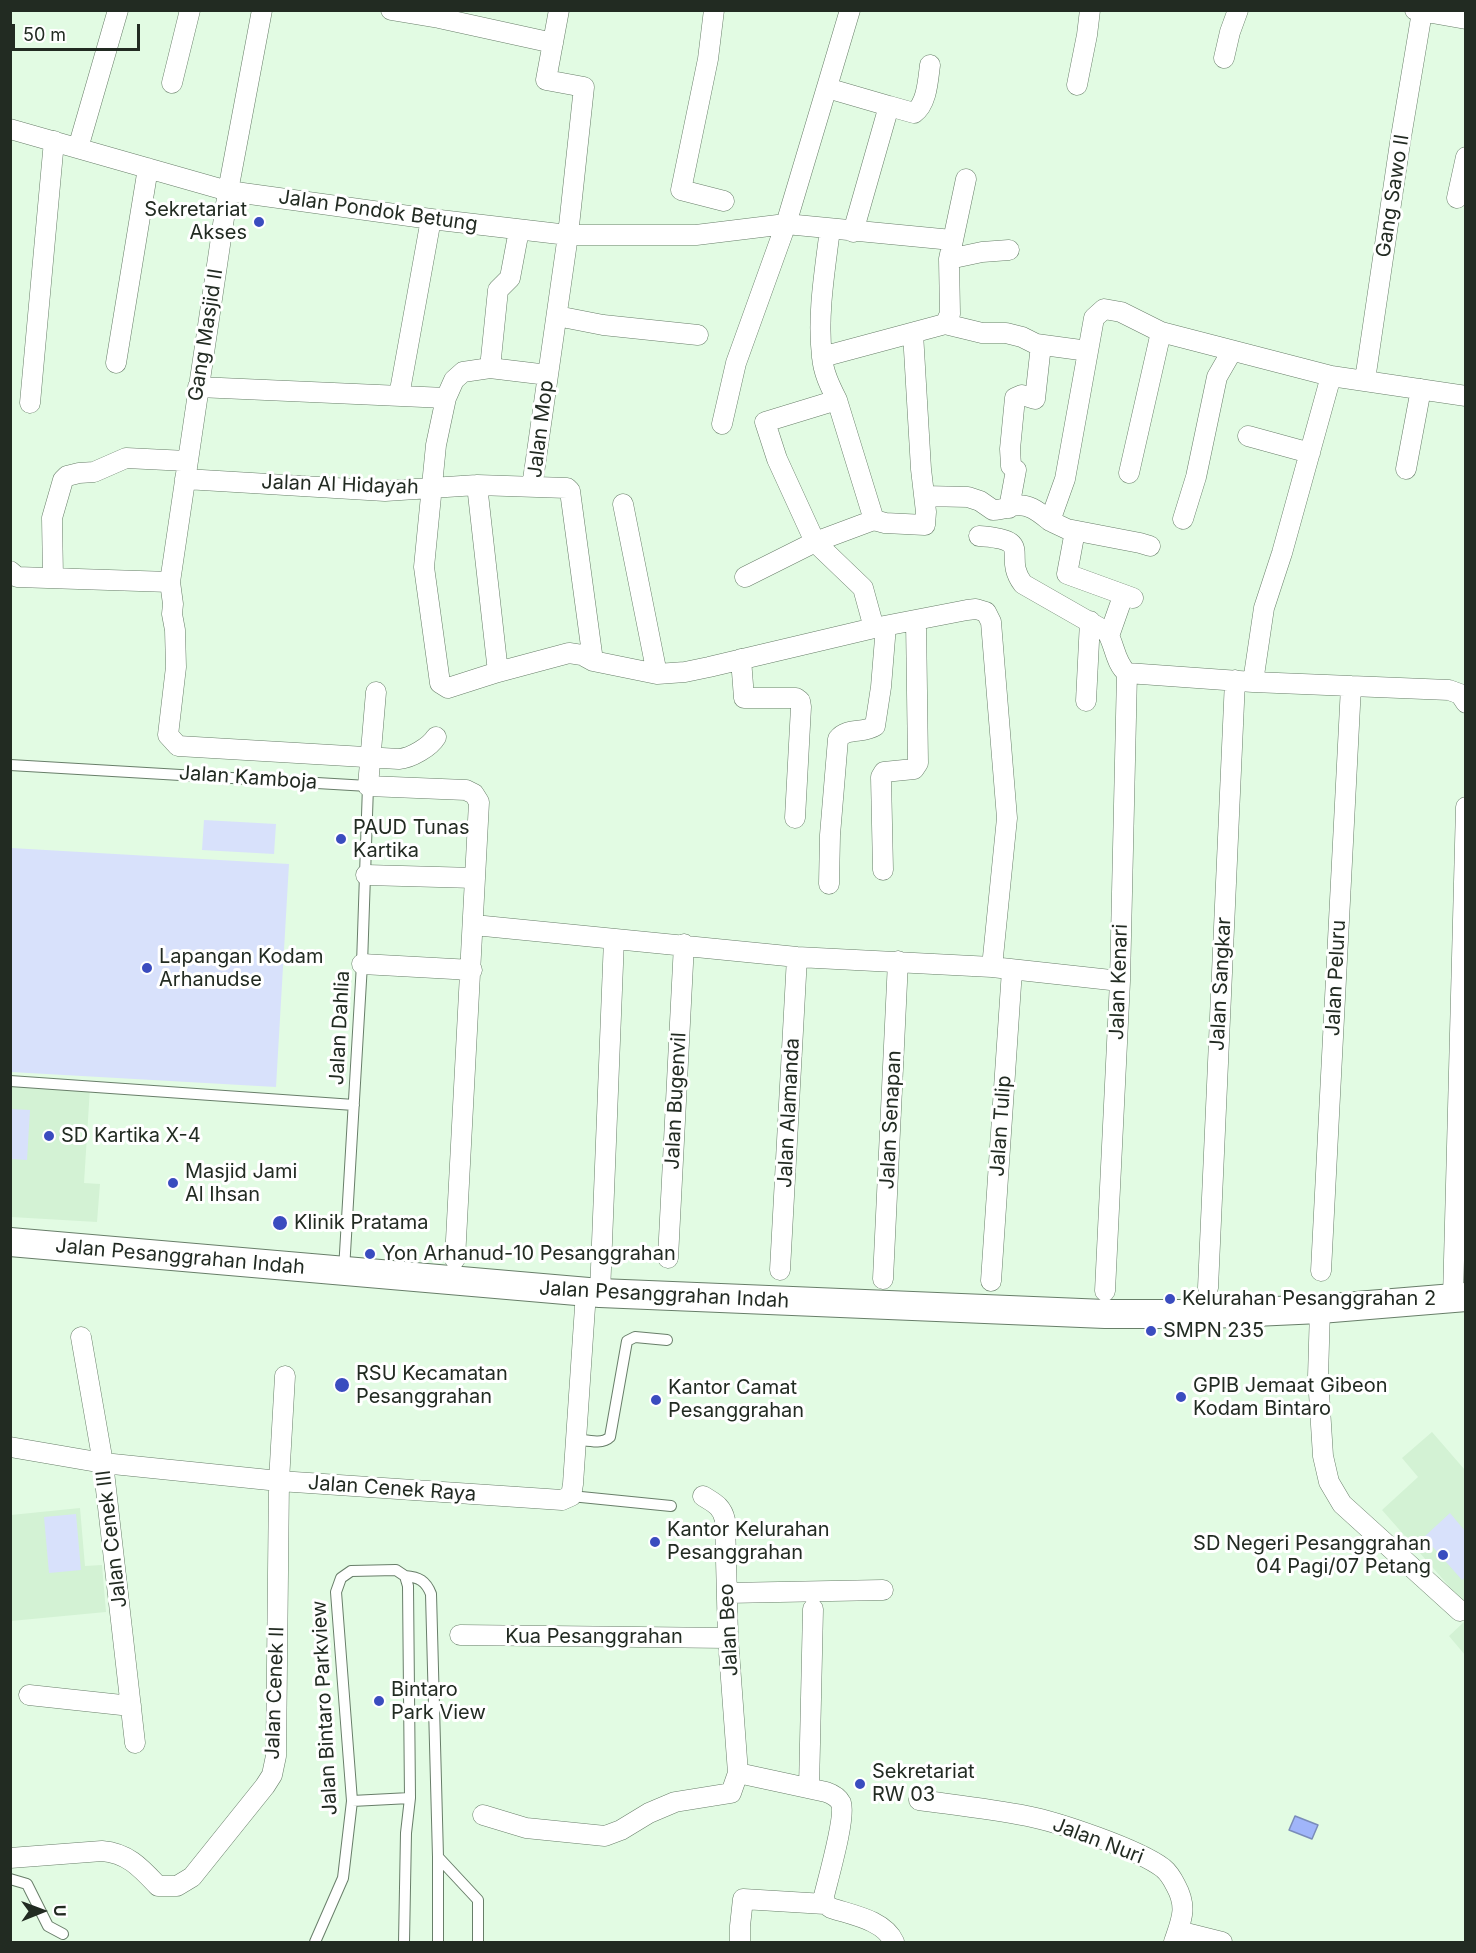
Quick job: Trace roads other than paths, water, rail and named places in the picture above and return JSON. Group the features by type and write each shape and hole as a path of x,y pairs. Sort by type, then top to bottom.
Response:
{"street":[{"path":"172,83 190,10"},
{"name":"Gang Masjid II","path":"262,10 228,191 170,582 176,667 168,735 178,746 371,758"},
{"path":"391,10 553,43"},
{"path":"559,10 546,80 584,87 568,235"},
{"path":"722,424 736,363 786,224 850,10"},
{"path":"1077,85 1090,10"},
{"path":"1224,58 1238,10"},
{"path":"78,148 115,11"},
{"path":"713,11 708,59 681,190 724,201"},
{"path":"1427,12 1466,18"},
{"name":"Gang Sawo II","path":"1365,380 1400,143 1427,12"},
{"path":"827,88 914,113 926,91 930,65"},
{"path":"853,232 889,106"},
{"name":"Jalan Pondok Betung","path":"10,129 228,191 519,230 568,235 696,235 786,224 853,232 951,250 982,252 1010,250"},
{"path":"30,403 54,141"},
{"path":"1456,198 1466,157"},
{"path":"116,363 148,168"},
{"path":"945,324 951,314 951,250 966,179"},
{"path":"399,396 431,219"},
{"path":"830,229 823,291 822,357 828,382 837,400 874,520"},
{"path":"490,368 498,290 510,278 519,230"},
{"name":"Jalan Mop","path":"568,235 532,487 563,487 570,490 593,662"},
{"path":"1050,521 1065,479 1094,318 1104,309 1121,312 1161,332 1331,376 1466,396"},
{"path":"557,316 603,325 698,335"},
{"path":"822,357 945,324 982,333 1022,336 1041,345 1088,351"},
{"path":"1129,473 1161,332"},
{"path":"745,577 815,542 874,520 885,523 925,525 926,512 913,333"},
{"path":"1009,508 1016,470 1011,466 1010,449 1016,399 1022,395 1035,399 1041,345"},
{"path":"1183,519 1196,477 1217,376 1232,351"},
{"path":"548,375 490,368 463,372 454,380 446,398 436,445 424,567 440,683 448,688 569,653 582,655 593,662 657,674 685,672 880,627 976,609 986,612 991,622 1007,818 992,967"},
{"name":"Jalan Sangkar","path":"1208,1288 1244,681 1331,376"},
{"path":"198,387 446,398"},
{"path":"1406,469 1421,388"},
{"path":"829,884 830,835 838,739 845,732 871,729 875,726 881,687 880,627 862,588 815,542 777,459 765,422 837,400"},
{"path":"1248,436 1310,453"},
{"name":"Jalan Al Hidayah","path":"53,577 52,518 63,480 67,476 94,472 126,458 186,470 385,491 477,485 532,487"},
{"path":"477,485 498,672"},
{"path":"924,496 968,497 980,501 993,510 1026,506 1050,521 1075,531 1150,546"},
{"path":"623,504 657,674"},
{"path":"1075,531 1067,574 1127,599 1110,636"},
{"path":"979,536 999,538 1010,542 1014,548 1017,573 1023,584 1107,632 1119,663 1127,673 1244,681 1449,690 1460,694 1466,703"},
{"path":"10,571 17,577 170,582"},
{"path":"883,870 881,777 884,772 914,769 918,763 916,621"},
{"path":"1086,701 1090,621"},
{"path":"741,659 744,698 796,698 800,701 795,818"},
{"name":"Jalan Kenari","path":"1105,1291 1120,981 1127,673"},
{"name":"Jalan Peluru","path":"1321,1271 1351,686"},
{"path":"368,786 376,692"},
{"path":"371,758 406,758 427,747 436,736"},
{"name":"Jalan Kamboja","path":"368,786 466,790 474,794 479,802 475,878"},
{"path":"1459,1298 1466,807"},
{"path":"366,874 475,878 472,970 455,1259"},
{"path":"474,925 797,957 992,967 1120,981"},
{"path":"571,1496 593,1293 614,939"},
{"name":"Jalan Bugenvil","path":"668,1258 684,944"},
{"name":"Jalan Alamanda","path":"780,1270 797,957"},
{"name":"Jalan Senapan","path":"883,1279 898,961"},
{"path":"362,964 472,970"},
{"name":"Jalan Tulip","path":"991,1281 1012,970"},
{"name":"Jalan Pesanggrahan Indah","path":"10,1242 593,1293 1149,1315 1320,1309 1459,1298"},
{"path":"1320,1309 1318,1377 1323,1456 1329,1482 1342,1504 1461,1611"},
{"name":"Jalan Cenek III","path":"81,1336 103,1463 135,1743"},
{"name":"Jalan Cenek II","path":"10,1858 115,1852 132,1860 158,1886 177,1886 192,1877 266,1786 272,1775 276,1756 279,1481 285,1376"},
{"name":"Jalan Cenek Raya","path":"10,1447 103,1463 279,1481 562,1500 571,1496"},
{"name":"Jalan Beo","path":"483,1815 526,1828 605,1836 675,1802 731,1793 738,1773 728,1638 723,1512 719,1506 703,1496"},
{"path":"727,1593 883,1590"},
{"path":"809,1788 813,1610"},
{"name":"Kua Pesanggrahan","path":"460,1635 728,1638"},
{"path":"29,1695 131,1706"},
{"path":"738,1773 826,1792 835,1796 840,1802 842,1810 824,1896 825,1904"},
{"name":"Jalan Nuri","path":"919,1800 1029,1816 1085,1833 1136,1853 1164,1868 1177,1887 1184,1914 1176,1937 1222,1942"},
{"path":"740,1942 743,1899 825,1904 881,1926 894,1942"}],"lane":[{"name":"Jalan Kamboja","path":"10,765 368,786"},
{"name":"Jalan Dahlia","path":"344,1272 362,964 368,786"},
{"path":"10,1081 354,1105"},
{"path":"576,1439 608,1441 627,1341 635,1337 667,1340"},
{"path":"571,1496 671,1506"},
{"name":"Jalan Bintaro Parkview","path":"315,1942 343,1878 352,1801 336,1592 341,1578 351,1571 396,1570 405,1576"},
{"path":"404,1942 406,1833 410,1798 408,1586 405,1576 415,1577 426,1583 431,1594 438,1942"},
{"path":"352,1801 410,1798"},
{"path":"438,1857 478,1900 478,1942"},
{"path":"10,1879 27,1884 48,1926 63,1934"}],"water":[{"path":"1295,1816 1318,1825 1312,1839 1289,1830"}],"place":[{"name":"Sekretariat Akses","path":"259,222"},
{"name":"PAUD Tunas Kartika","path":"341,839"},
{"name":"Lapangan Kodam Arhanudse","path":"147,968"},
{"name":"SD Kartika X-4","path":"49,1136"},
{"name":"Masjid Jami Al Ihsan","path":"173,1183"},
{"name":"Klinik Pratama","path":"280,1223"},
{"name":"Yon Arhanud-10 Pesanggrahan","path":"370,1254"},
{"name":"Kelurahan Pesanggrahan 2","path":"1170,1299"},
{"name":"SMPN 235","path":"1151,1331"},
{"name":"RSU Kecamatan Pesanggrahan","path":"342,1385"},
{"name":"GPIB Jemaat Gibeon Kodam Bintaro","path":"1181,1397"},
{"name":"Kantor Camat Pesanggrahan","path":"656,1400"},
{"name":"Kantor Kelurahan Pesanggrahan","path":"655,1542"},
{"name":"SD Negeri Pesanggrahan 04 Pagi/07 Petang","path":"1443,1555"},
{"name":"Bintaro Park View","path":"379,1701"},
{"name":"Sekretariat RW 03","path":"860,1784"}]}
